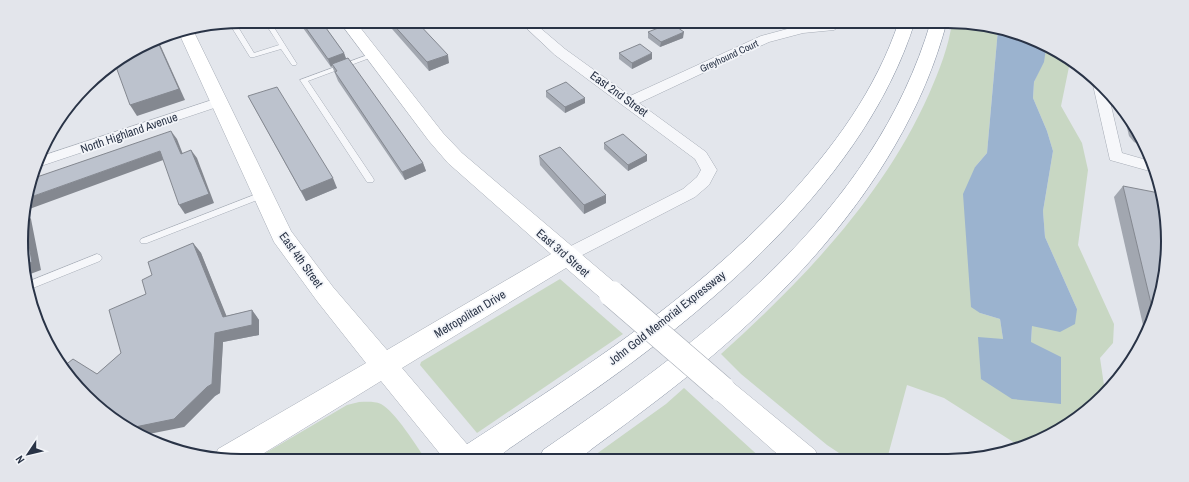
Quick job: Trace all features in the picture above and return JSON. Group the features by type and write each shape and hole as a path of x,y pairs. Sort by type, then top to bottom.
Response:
{"main road":[{"name":"East 3rd Street","path":"352,28 436,136 455,158 798,454"},
{"name":"John Gold Memorial Expressway","path":"477,454 645,338 698,296 770,230 826,166 853,130 883,81 895,56 905,28"},
{"path":"561,454 676,369 726,329 769,289 805,251 861,182 887,144 915,92 926,65 938,28"},
{"name":"East 4th Street","path":"187,35 282,236 297,258 457,454"},
{"name":"Metropolitan Drive","path":"236,454 567,256"}],"street":[{"name":"East 2nd Street","path":"533,28 560,52 630,102 701,156 709,170"},
{"name":"Greyhound Court","path":"630,102 765,39 802,29 813,28"},
{"path":"1102,93 1115,156 1148,167"},
{"name":"North Highland Avenue","path":"43,161 218,102"},
{"name":"Metropolitan Drive","path":"567,256 689,193 703,181 709,170"}],"lane":[{"path":"236,28 252,56 283,46"},
{"path":"271,28 294,64"},
{"path":"370,180 304,80 373,55"},
{"path":"144,242 262,195"},
{"path":"32,284 97,258"}],"green space":[{"path":"951,28 962,28 998,34 987,153 975,167 980,313 1000,319 1003,339 1031,342 1032,326 1077,309 1045,237 1043,211 1053,151 1047,131 1033,98 1034,82 1043,62 1045,52 1069,66 1061,106 1082,143 1088,170 1078,245 1114,324 1113,343 1100,358 1104,386 1078,410 1066,418 1030,438 1015,443 944,398 907,385 888,454 840,454 827,445 741,374 721,354 752,326 811,266 865,202 889,168 910,132 929,94 940,67"},
{"path":"560,279 623,334 477,433 420,365 421,362"},
{"path":"684,388 756,454 596,454 666,404"},
{"path":"359,402 376,402 381,404 387,408 399,421 422,454 264,454 347,405"}],"water":[{"path":"998,34 1030,44 1046,52 1044,62 1034,82 1033,98 1047,131 1053,151 1043,211 1045,237 1077,309 1075,324 1060,332 1032,326 1031,342 1061,357 1061,404 1012,399 981,379 978,337 1003,339 1000,319 980,313 971,307 963,194 975,167 987,153"}],"building":[{"path":"306,28 326,28 344,53 328,59"},
{"path":"396,28 423,28 448,55 427,62"},
{"path":"658,28 678,28 684,32 661,42 648,32"},
{"path":"159,44 179,89 130,105 117,68"},
{"path":"640,44 652,53 632,63 619,53"},
{"path":"348,58 423,163 402,172 335,72 337,71 332,64"},
{"path":"566,82 585,98 565,107 546,91"},
{"path":"277,87 333,178 301,191 248,96"},
{"path":"171,131 181,154 191,150 209,194 179,205 160,151 33,196 38,177"},
{"path":"623,134 647,155 628,165 604,143"},
{"path":"560,147 606,195 584,205 539,156"},
{"path":"1123,186 1155,192 1161,227 1161,255 1157,283 1151,305"},
{"path":"28,239 32,262 29,263"},
{"path":"193,243 223,317 252,310 252,325 215,333 212,384 174,419 137,427 111,410 90,392 67,364 73,359 97,374 121,353 109,310 146,294 142,280 152,275 148,262"}]}
